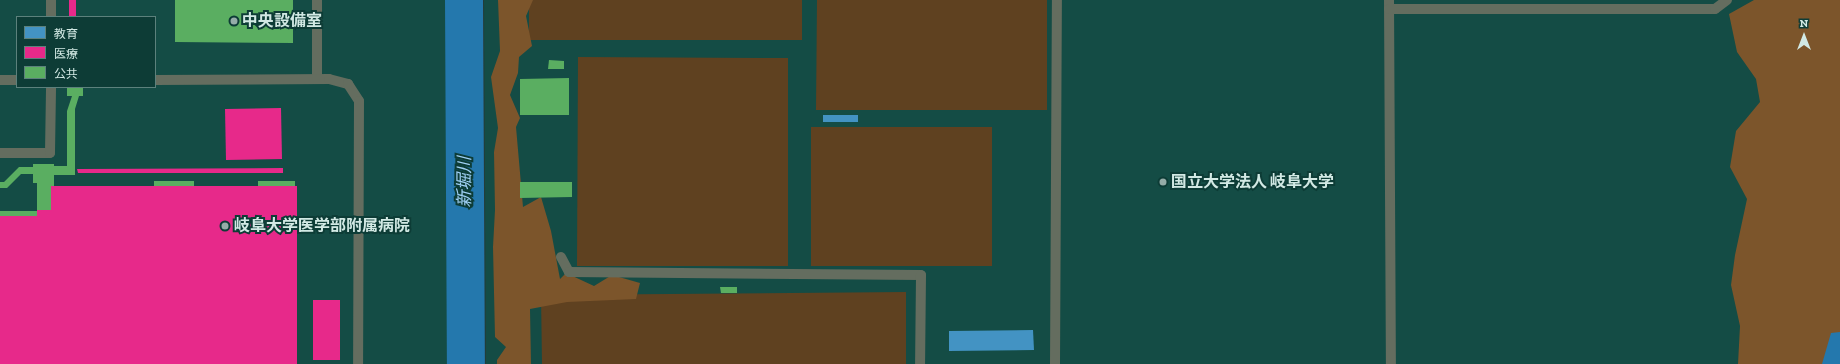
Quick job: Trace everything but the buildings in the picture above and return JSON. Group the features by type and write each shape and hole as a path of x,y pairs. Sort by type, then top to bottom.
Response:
{"lane":[{"path":"51,0 51,16"},
{"path":"317,0 317,79"},
{"path":"1056,364 1057,0"},
{"path":"1391,364 1389,4 1716,9 1727,0"},
{"path":"156,80 329,79 348,84 359,101 358,364"},
{"path":"0,80 16,80"},
{"path":"0,153 50,153 51,88"},
{"path":"561,257 569,272 921,275 920,364"}],"shaded area":[{"name":"岐阜大学医学部附属病院","path":"0,0 447,0 451,364 0,364"},
{"name":"国立大学法人 岐阜大学","path":"484,0 1840,0 1840,364 486,364"},
{"path":"498,0 533,0 526,16 532,46 519,57 518,73 510,95 520,118 516,127 523,207 541,197 551,231 560,279 566,273 594,286 612,275 640,283 636,299 567,302 530,309 531,364 497,364 497,360 506,347 495,337 493,247 495,210 494,152 498,128 491,77 500,51"},
{"path":"529,0 802,0 802,40 529,40"},
{"path":"817,0 1047,0 1047,110 816,110"},
{"path":"1754,0 1840,0 1840,335 1830,364 1738,364 1740,326 1731,285 1735,255 1747,199 1730,167 1736,131 1760,102 1756,79 1737,52 1729,14"},
{"path":"578,57 788,58 788,266 577,266"},
{"path":"811,127 992,127 992,266 811,266"},
{"path":"906,292 906,364 542,364 541,295"}],"water":[{"path":"1840,332 1840,364 1822,364 1831,333"}],"waterway":[{"name":"新堀川","path":"464,0 466,364"}],"place":[{"name":"中央設備室","path":"234,21"},
{"name":"国立大学法人 岐阜大学","path":"1163,182"},
{"name":"岐阜大学医学部附属病院","path":"225,226"}]}
